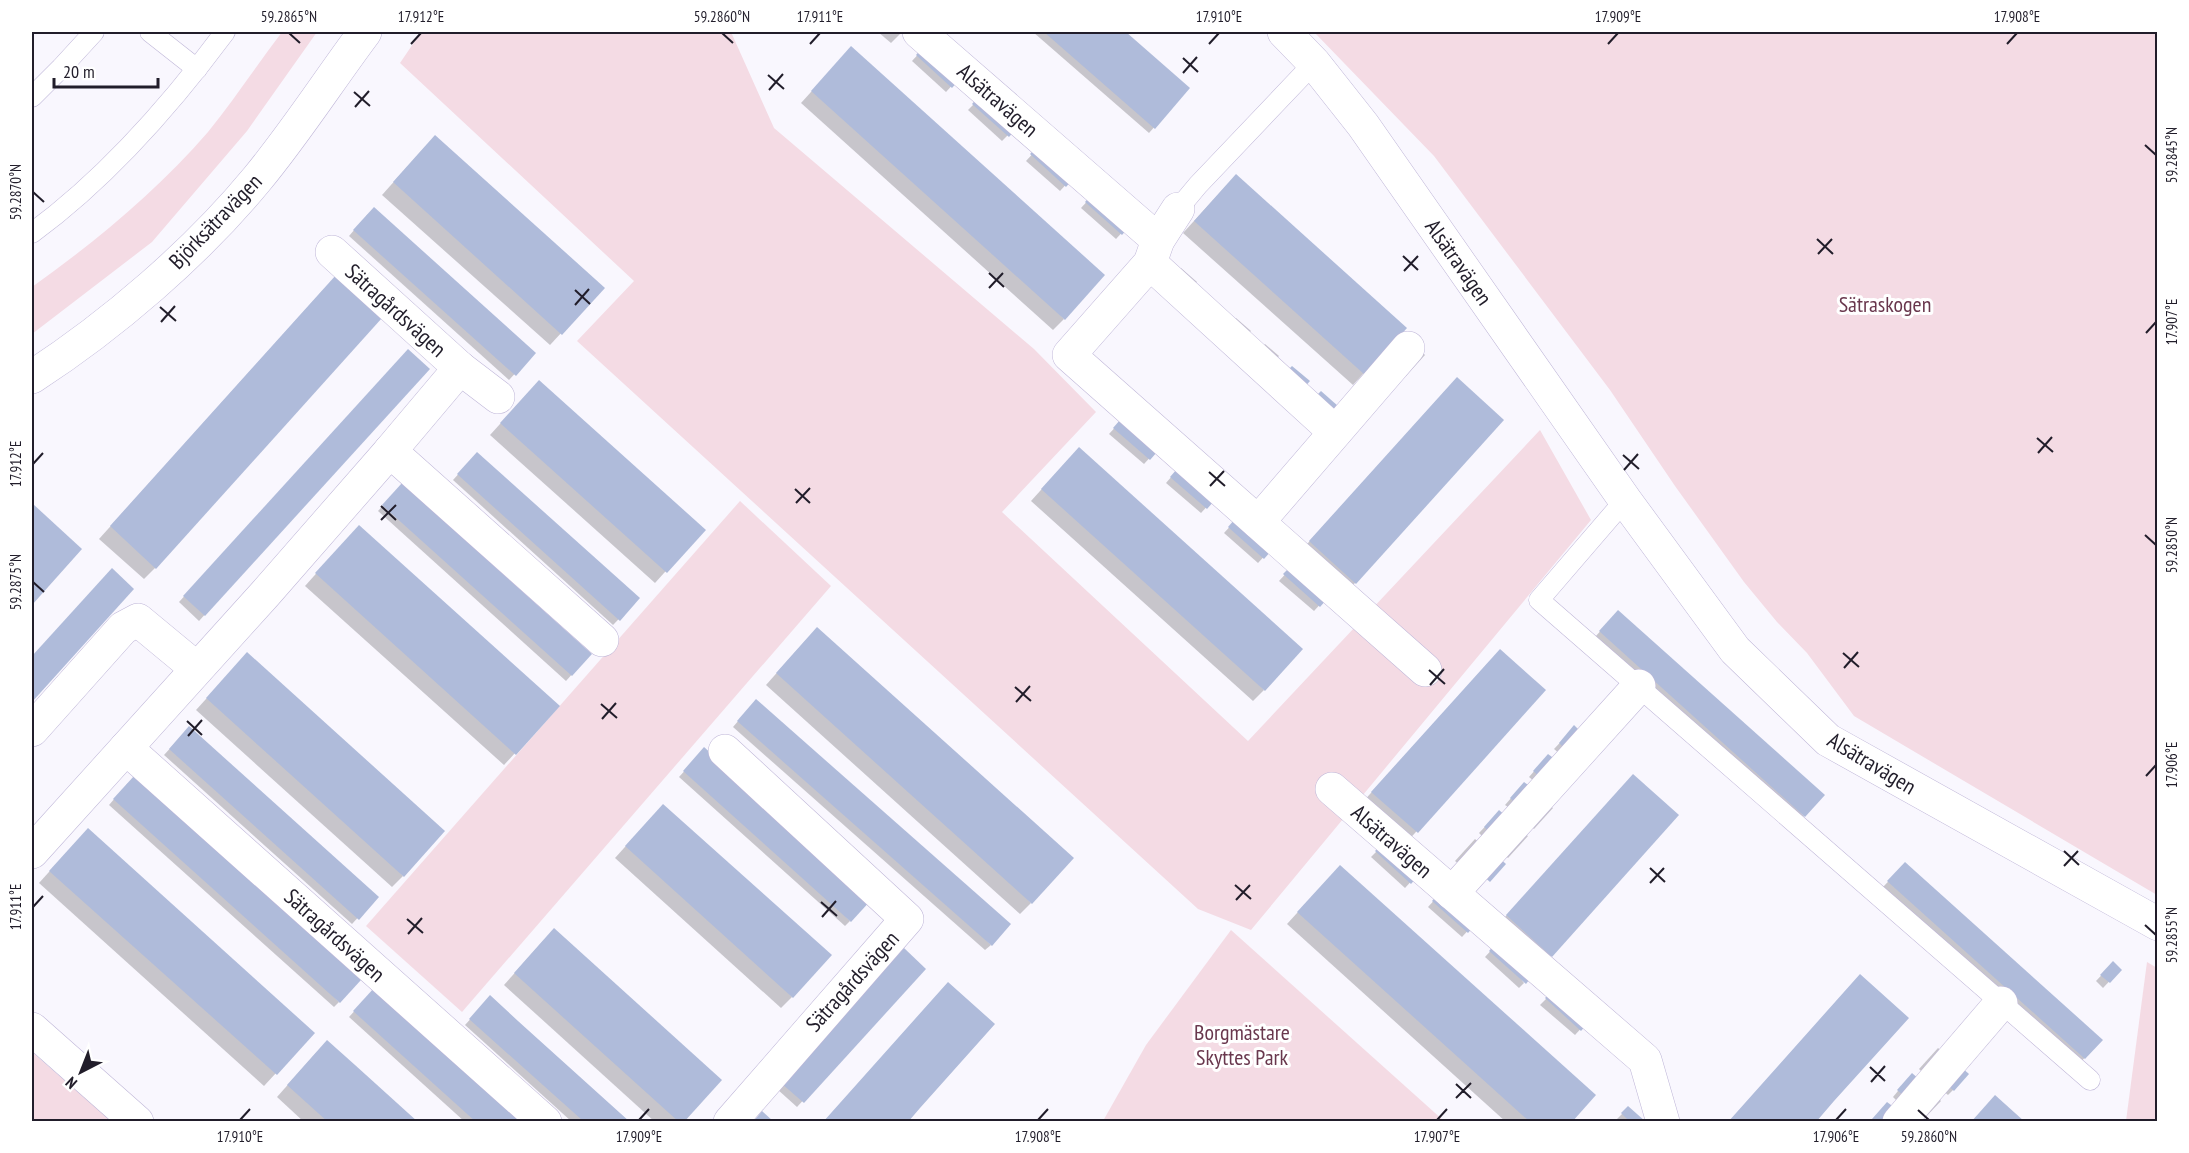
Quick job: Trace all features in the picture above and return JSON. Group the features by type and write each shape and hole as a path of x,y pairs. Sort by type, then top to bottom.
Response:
{"street":[{"name":"Björksätravägen","path":"32,377 72,351 200,242 257,179 365,32"},
{"name":"Alsätravägen","path":"919,32 1154,251 1335,432"},
{"name":"Alsätravägen","path":"1284,32 1314,63 1363,125 1625,500 1735,650 1828,740 2157,924"},
{"path":"1178,209 1154,251 1069,355 1425,670"},
{"name":"Sätragårdsvägen","path":"332,252 460,368 498,397"},
{"path":"1257,522 1408,348"},
{"name":"Sätragårdsvägen","path":"32,852 265,594 460,368"},
{"path":"390,451 602,640"},
{"path":"32,730 123,628 138,620 196,668"},
{"name":"Alsätravägen","path":"1452,893 1639,686"},
{"name":"Sätragårdsvägen","path":"126,748 545,1122"},
{"name":"Sätragårdsvägen","path":"725,751 907,919 729,1122"},
{"name":"Alsätravägen","path":"1332,789 1645,1060 1663,1122"},
{"path":"1899,1122 2001,1003"},
{"path":"32,1029 137,1122"}],"lane":[{"path":"32,97 94,32"},
{"path":"150,32 197,69"},
{"path":"32,233 62,211 123,154 197,69 225,32"},
{"path":"1178,209 1314,63"},
{"path":"1625,500 1539,600 2090,1080"}],"green space":[{"path":"282,32 317,32 247,131 152,242 32,334 32,287 102,234 168,175 208,132"},
{"path":"421,32 731,32 774,128 1034,349 1096,412 1002,512 1248,741 1540,430 1591,520 1251,930 1198,909 577,341 634,281 400,63"},
{"name":"Sätraskogen","path":"1314,32 2157,32 2157,895 1854,716 1807,653 1777,622 1744,582 1610,390 1434,156"},
{"path":"740,501 831,586 462,1012 366,926"},
{"name":"Borgmästare Skyttes Park","path":"1231,930 1444,1121 1103,1121 1146,1045"},
{"path":"2147,962 2157,968 2157,1121 2126,1121"},
{"path":"32,1052 111,1121 32,1121"}],"building":[{"path":"1044,32 1126,32 1190,88 1155,129"},
{"path":"851,46 1105,275 1065,320 811,91"},
{"path":"923,47 959,80 952,88 916,55"},
{"path":"979,96 1016,129 1009,137 972,104"},
{"path":"435,135 605,288 562,335 393,182"},
{"path":"1037,147 1073,179 1066,187 1030,154"},
{"path":"1236,174 1407,328 1365,375 1194,221"},
{"path":"1092,194 1129,227 1122,235 1085,202"},
{"path":"374,207 536,353 516,376 353,230"},
{"path":"336,275 382,318 156,569 110,526"},
{"path":"408,349 430,369 205,616 183,596"},
{"path":"1292,366 1310,381 1303,389 1285,373"},
{"path":"1457,377 1504,420 1356,584 1309,541"},
{"path":"539,380 706,530 667,573 500,423"},
{"path":"1321,391 1338,406 1331,413 1314,398"},
{"path":"1120,420 1157,452 1150,460 1113,428"},
{"path":"1079,447 1303,649 1265,691 1041,489"},
{"path":"477,452 640,598 620,621 457,474"},
{"path":"1177,469 1214,501 1207,509 1170,477"},
{"path":"402,483 592,654 572,676 382,505"},
{"path":"32,505 82,549 32,605"},
{"path":"1235,519 1271,551 1264,559 1228,527"},
{"path":"359,525 560,706 516,755 315,573"},
{"path":"1290,567 1327,599 1320,607 1283,574"},
{"path":"112,568 134,589 32,702 32,656"},
{"path":"1618,610 1825,795 1805,817 1599,631"},
{"path":"817,627 1074,858 1032,904 776,673"},
{"path":"1500,649 1546,690 1418,833 1371,792"},
{"path":"247,652 445,831 404,877 206,698"},
{"path":"756,699 1011,924 992,946 737,721"},
{"path":"1574,725 1581,732 1566,750 1559,743"},
{"path":"189,726 379,897 359,920 169,749"},
{"path":"704,747 872,899 851,922 683,771"},
{"path":"1548,754 1556,760 1541,778 1533,771"},
{"path":"1633,774 1679,815 1552,957 1506,915"},
{"path":"134,776 361,980 340,1003 113,799"},
{"path":"1524,782 1532,788 1517,805 1510,798"},
{"path":"663,804 832,955 793,998 625,846"},
{"path":"1499,810 1507,817 1492,834 1484,827"},
{"path":"88,828 315,1033 277,1075 49,871"},
{"path":"1382,844 1418,876 1411,884 1375,851"},
{"path":"1498,857 1506,864 1490,882 1482,875"},
{"path":"1905,862 2103,1040 2085,1059 1887,881"},
{"path":"1340,865 1596,1095 1572,1122 1530,1122 1297,912"},
{"path":"1439,893 1475,925 1468,933 1432,901"},
{"path":"554,928 722,1080 684,1122 679,1122 514,973"},
{"path":"1496,943 1532,976 1526,984 1489,951"},
{"path":"904,948 926,969 804,1103 781,1083"},
{"path":"2113,961 2122,970 2110,983 2100,975"},
{"path":"1860,974 1909,1018 1816,1122 1728,1122"},
{"path":"948,982 995,1024 908,1122 823,1122"},
{"path":"374,988 522,1122 476,1122 353,1011"},
{"path":"1552,991 1588,1023 1581,1031 1545,998"},
{"path":"490,995 630,1122 582,1120 469,1019"},
{"path":"327,1040 418,1122 328,1122 287,1085"},
{"path":"1961,1067 1969,1074 1954,1091 1946,1084"},
{"path":"1912,1073 1920,1080 1905,1097 1897,1090"},
{"path":"1995,1095 2025,1122 1971,1122"},
{"path":"1887,1102 1895,1108 1883,1122 1875,1122 1872,1119"},
{"path":"1628,1106 1646,1122 1630,1122 1621,1113"},
{"path":"762,1111 774,1122 753,1122"}]}
